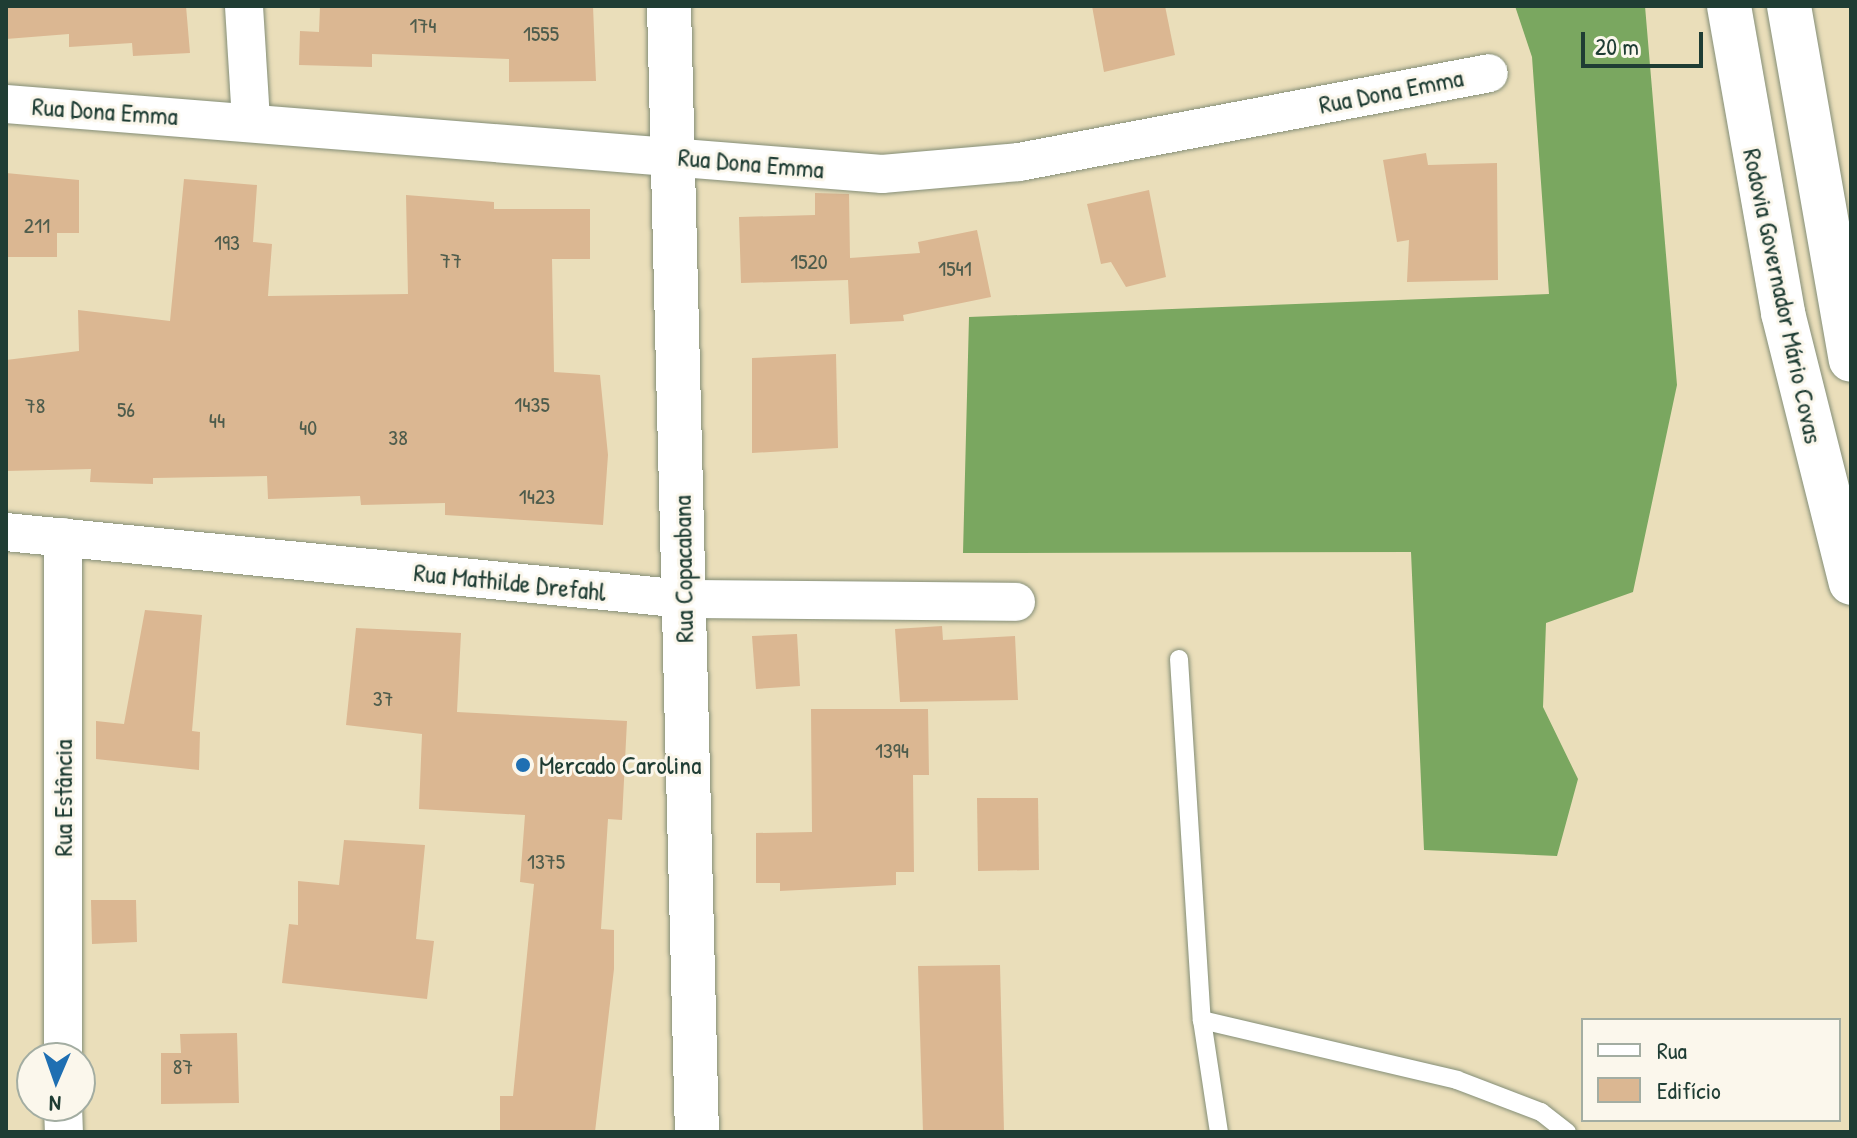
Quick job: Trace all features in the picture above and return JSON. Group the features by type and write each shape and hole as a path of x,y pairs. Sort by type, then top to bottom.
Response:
{"main road":[{"name":"Rua Copacabana","path":"669,6 697,1132"},
{"name":"Rodovia Governador Mário Covas","path":"1729,6 1783,313 1851,583"},
{"name":"Rodovia Governador Mário Covas","path":"1789,6 1851,360"}],"street":[{"path":"244,6 251,121"},
{"name":"Rua Dona Emma","path":"6,104 673,156 941,173 1489,73"},
{"name":"Rua Mathilde Drefahl","path":"6,532 684,599 1016,602"},
{"name":"Rua Estância","path":"63,537 63,1042"}],"lane":[{"path":"1179,659 1202,1020 1219,1132"},
{"path":"1202,1020 1457,1080 1541,1112 1567,1132"}],"green space":[{"path":"1515,6 1645,6 1677,385 1633,592 1546,623 1543,707 1578,779 1557,856 1424,850 1411,552 963,553 969,317 1549,294 1532,57"}],"building":[{"path":"6,6 186,6 190,53 133,56 132,43 69,47 69,34 6,39"},
{"path":"320,6 593,6 596,81 509,82 509,59 372,54 372,67 299,65 300,31 319,32"},
{"path":"1092,6 1165,6 1175,55 1104,72"},
{"path":"1426,153 1428,165 1497,163 1498,280 1407,282 1409,240 1397,242 1383,160"},
{"path":"6,173 79,180 79,233 57,233 57,257 6,257"},
{"path":"184,179 257,185 253,242 272,244 268,296 408,294 406,195 494,202 494,209 590,209 590,259 552,259 554,372 600,375 608,455 603,525 445,515 445,503 361,505 360,496 268,499 267,476 153,478 153,484 90,482 91,469 6,471 6,360 79,351 78,310 170,321"},
{"path":"1149,190 1166,277 1126,287 1111,262 1101,264 1087,204"},
{"path":"815,193 849,194 850,258 920,253 918,242 977,230 991,297 903,315 904,321 850,324 848,280 741,283 739,217 815,215"},
{"path":"836,354 838,448 752,453 752,358"},
{"path":"145,610 202,615 192,731 200,732 199,770 96,759 96,721 124,724"},
{"path":"942,626 943,640 1015,636 1018,700 900,702 895,629"},
{"path":"356,628 461,633 457,712 627,721 622,820 608,819 601,929 614,930 614,969 595,1132 500,1132 500,1096 513,1096 534,884 520,882 525,815 419,809 422,734 346,725"},
{"path":"797,634 800,686 756,689 752,636"},
{"path":"811,709 928,709 929,775 913,775 914,872 896,872 896,885 780,891 780,883 756,883 756,833 812,832"},
{"path":"977,798 1038,798 1039,870 978,871"},
{"path":"344,840 425,845 416,939 434,941 427,999 282,983 289,924 298,925 298,881 339,885"},
{"path":"91,900 136,900 137,942 92,944"},
{"path":"1000,965 1004,1132 923,1132 918,966"},
{"path":"237,1033 239,1103 161,1104 161,1053 181,1053 180,1034"}],"place":[{"name":"Mercado Carolina","path":"523,765"}]}
